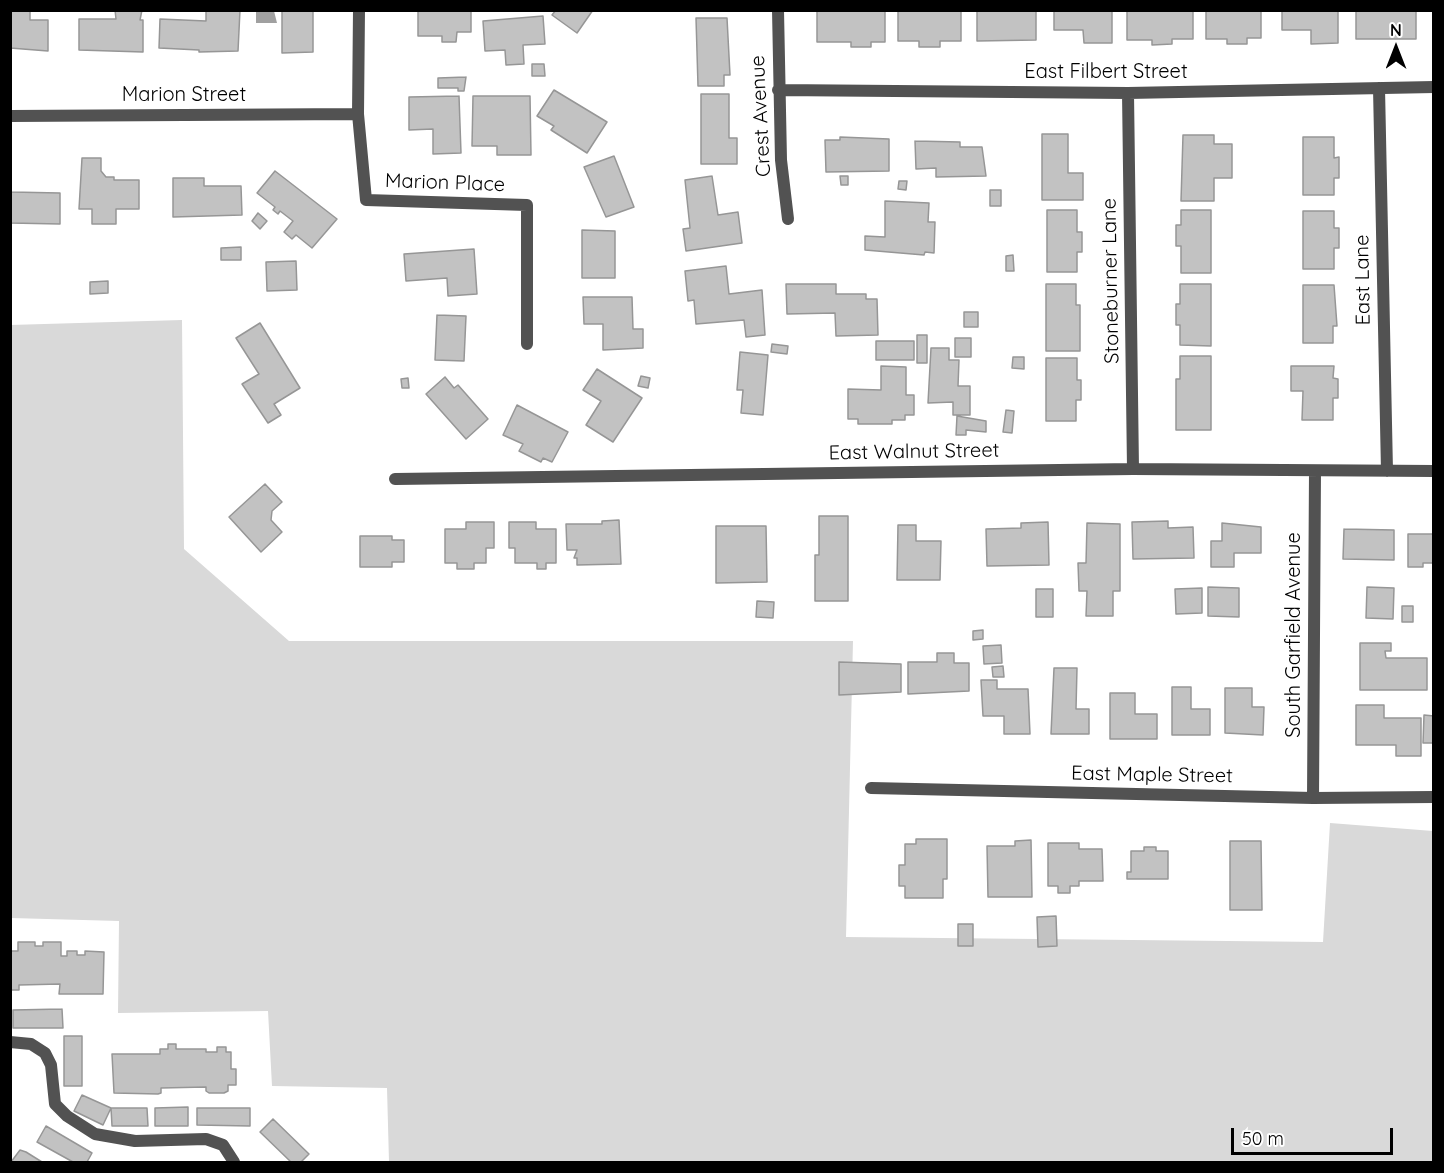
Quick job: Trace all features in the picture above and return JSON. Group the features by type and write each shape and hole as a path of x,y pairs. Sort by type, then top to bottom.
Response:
{"street":[{"path":"358,114 359,10"},
{"name":"Crest Avenue","path":"778,10 781,160 788,219"},
{"name":"East Filbert Street","path":"778,90 1128,93 1434,87"},
{"name":"East Lane","path":"1379,88 1387,471"},
{"name":"Stoneburner Lane","path":"1128,93 1132,469"},
{"name":"Marion Street","path":"10,116 358,114"},
{"name":"Marion Place","path":"358,114 366,200 527,205 527,344"},
{"name":"East Walnut Street","path":"395,479 1132,469 1434,471"},
{"name":"South Garfield Avenue","path":"1312,798 1315,471"},
{"name":"East Maple Street","path":"871,788 1312,798 1434,797"},
{"path":"10,1042 26,1043 41,1049 51,1065 55,1104 67,1116 94,1134 135,1141 196,1139 223,1145 234,1162"}],"shaded area":[{"path":"256,11 274,11 277,23 256,23"},
{"path":"182,320 184,549 289,641 853,641 846,937 1323,942 1330,823 1433,831 1433,1162 389,1162 387,1088 272,1086 268,1011 118,1013 119,921 11,918 10,325"}],"building":[{"path":"10,10 30,10 30,20 48,20 48,51 10,48"},
{"path":"115,10 142,10 140,20 143,20 143,52 79,50 79,19 116,19"},
{"path":"206,10 240,10 238,51 199,52 199,50 159,48 160,19 206,21"},
{"path":"282,10 313,10 313,52 282,53"},
{"path":"418,10 471,10 471,32 457,32 456,42 442,42 442,36 418,36"},
{"path":"556,10 593,10 577,33 552,15"},
{"path":"898,10 961,11 961,41 940,41 940,47 919,47 919,41 898,41"},
{"path":"1036,10 1036,40 977,41 977,11"},
{"path":"1054,10 1112,10 1112,43 1084,43 1083,30 1054,30"},
{"path":"1127,10 1193,10 1193,39 1172,39 1172,44 1152,45 1152,40 1127,40"},
{"path":"1206,10 1261,10 1261,38 1247,38 1247,44 1227,44 1227,39 1206,39"},
{"path":"1282,10 1338,10 1338,43 1311,44 1311,30 1282,30"},
{"path":"1356,10 1416,10 1416,39 1356,39"},
{"path":"817,11 885,11 885,42 871,42 871,47 851,47 851,42 817,42"},
{"path":"543,16 545,44 523,45 524,64 506,65 505,50 485,51 483,21"},
{"path":"696,18 727,18 730,75 724,75 724,86 698,86"},
{"path":"532,64 544,64 545,76 532,76"},
{"path":"466,77 464,91 458,91 458,88 438,88 438,78"},
{"path":"554,90 607,122 587,153 551,130 554,126 537,116"},
{"path":"701,94 729,94 729,138 737,138 737,164 701,164"},
{"path":"459,96 461,153 433,154 433,129 409,130 409,97"},
{"path":"473,96 530,96 531,155 497,155 497,146 472,146"},
{"path":"1042,134 1068,134 1068,173 1083,173 1083,200 1042,200"},
{"path":"1183,135 1214,135 1214,144 1232,144 1232,178 1214,178 1214,201 1181,201"},
{"path":"840,137 889,139 889,171 826,172 825,140 840,140"},
{"path":"1303,137 1334,137 1334,158 1339,157 1339,178 1334,178 1334,195 1303,195"},
{"path":"915,141 960,142 960,147 982,147 986,176 936,177 936,168 916,169"},
{"path":"614,156 634,207 606,217 584,167"},
{"path":"82,158 101,158 101,171 106,177 114,177 114,180 139,180 139,209 116,209 116,224 92,224 92,209 79,209"},
{"path":"275,171 337,219 312,248 296,235 292,239 284,232 293,221 280,211 278,214 273,210 275,207 257,193"},
{"path":"712,176 718,215 738,212 742,243 686,251 683,229 690,228 685,180"},
{"path":"840,176 848,176 848,185 841,185"},
{"path":"173,178 204,178 204,186 241,186 242,215 173,217"},
{"path":"10,180 11,192 60,193 60,224 10,223"},
{"path":"899,181 907,181 906,190 898,189"},
{"path":"990,190 1001,190 1001,206 990,206"},
{"path":"885,201 929,203 928,222 935,222 934,253 925,252 924,255 865,250 865,236 885,237"},
{"path":"1047,210 1077,210 1077,232 1082,232 1082,252 1077,252 1077,272 1047,272"},
{"path":"1181,210 1211,210 1211,273 1181,273 1181,246 1176,246 1176,225 1181,225"},
{"path":"1303,211 1334,211 1334,228 1339,228 1339,248 1334,248 1334,269 1303,269"},
{"path":"258,213 267,221 260,229 252,221"},
{"path":"582,230 615,231 615,278 582,278"},
{"path":"241,247 241,260 221,260 221,248"},
{"path":"474,249 477,294 448,296 447,278 406,281 404,254"},
{"path":"1013,255 1014,271 1006,271 1006,256"},
{"path":"296,261 297,290 267,291 266,262"},
{"path":"726,266 729,294 762,290 765,335 746,337 744,320 696,324 694,300 688,301 685,271"},
{"path":"108,281 108,293 90,294 90,282"},
{"path":"786,284 836,284 836,294 866,294 866,299 877,299 878,335 836,336 835,313 787,314"},
{"path":"1046,284 1076,284 1076,305 1080,305 1080,351 1046,351"},
{"path":"1180,284 1211,284 1211,346 1180,345 1180,325 1176,325 1176,304 1180,304"},
{"path":"1303,285 1334,285 1337,326 1333,326 1333,343 1303,343"},
{"path":"583,297 632,297 633,329 643,329 643,348 603,350 603,324 584,324"},
{"path":"964,312 978,312 978,327 964,327"},
{"path":"437,315 466,316 464,361 435,360"},
{"path":"260,323 300,388 274,404 281,415 268,423 242,384 259,374 236,338"},
{"path":"917,335 927,335 927,363 917,363"},
{"path":"955,338 971,338 971,357 955,357"},
{"path":"876,341 914,341 914,360 876,360"},
{"path":"772,344 788,346 787,354 771,352"},
{"path":"931,348 949,348 949,360 959,360 958,386 970,386 970,415 953,415 953,402 928,403"},
{"path":"740,352 768,355 763,415 741,413 743,390 737,390"},
{"path":"1180,356 1211,356 1211,430 1176,430 1176,379 1180,379"},
{"path":"1013,357 1024,357 1024,369 1012,368"},
{"path":"1046,358 1077,358 1077,380 1081,380 1081,400 1076,400 1076,421 1046,421"},
{"path":"881,366 906,367 906,395 914,395 914,415 905,415 905,420 892,420 892,424 858,424 858,419 848,419 848,389 881,390"},
{"path":"1291,366 1334,366 1333,378 1338,379 1338,398 1333,398 1333,420 1302,420 1303,391 1291,391"},
{"path":"597,369 642,398 613,442 586,425 601,401 583,390"},
{"path":"641,376 650,378 648,388 638,386"},
{"path":"445,377 454,388 458,385 488,419 466,439 426,394"},
{"path":"408,378 409,388 402,388 401,379"},
{"path":"517,405 568,432 552,462 543,458 541,462 519,451 523,444 503,435"},
{"path":"1006,410 1014,411 1012,433 1003,432"},
{"path":"957,416 986,421 986,432 966,430 966,435 956,435"},
{"path":"265,484 282,502 272,511 271,520 282,532 261,552 229,517"},
{"path":"819,516 848,516 848,601 815,601 815,555 819,555"},
{"path":"619,520 621,564 577,565 577,558 574,558 577,550 567,550 566,524 602,524 602,521"},
{"path":"1168,521 1168,528 1193,527 1194,558 1133,559 1132,522"},
{"path":"466,522 494,522 494,548 486,548 486,563 474,563 474,569 457,569 457,563 445,563 445,529 466,529"},
{"path":"509,522 536,522 536,529 556,529 556,563 546,563 546,569 537,569 537,563 515,563 515,548 509,548"},
{"path":"1048,522 1049,565 987,566 986,529 1021,528 1021,523"},
{"path":"1087,523 1120,524 1120,591 1113,591 1113,616 1086,616 1087,591 1079,591 1078,563 1086,563"},
{"path":"1222,523 1261,527 1261,553 1234,553 1234,567 1211,567 1211,541 1222,541"},
{"path":"898,525 916,525 916,541 941,541 940,580 897,580"},
{"path":"716,526 766,526 767,582 716,583"},
{"path":"1344,529 1394,530 1394,560 1343,559"},
{"path":"1408,534 1434,534 1434,563 1423,563 1423,567 1408,567"},
{"path":"360,536 392,536 392,540 404,540 404,562 392,562 392,567 360,567"},
{"path":"1208,587 1239,588 1239,617 1208,616"},
{"path":"1367,587 1394,588 1393,619 1366,618"},
{"path":"1202,588 1202,613 1176,614 1175,589"},
{"path":"1036,589 1053,589 1053,617 1036,617"},
{"path":"757,601 774,602 773,618 756,617"},
{"path":"1402,606 1413,606 1413,622 1402,622"},
{"path":"983,630 983,639 973,640 973,631"},
{"path":"1360,643 1391,643 1391,651 1385,651 1386,658 1427,658 1427,690 1360,690"},
{"path":"1001,645 1002,663 984,664 983,646"},
{"path":"937,653 954,653 954,663 969,663 969,691 908,694 908,662 937,662"},
{"path":"839,662 901,664 901,692 839,695"},
{"path":"1003,666 1004,677 993,677 992,667"},
{"path":"1054,668 1077,668 1076,709 1089,709 1089,734 1051,734"},
{"path":"981,680 997,680 997,689 1028,689 1030,734 1004,734 1004,716 983,716"},
{"path":"1172,687 1191,687 1191,709 1210,709 1210,735 1172,735"},
{"path":"1225,688 1252,688 1252,707 1264,707 1263,735 1225,733"},
{"path":"1110,693 1135,693 1135,714 1157,714 1157,739 1110,739"},
{"path":"1356,705 1384,705 1384,718 1421,718 1421,756 1396,756 1396,745 1356,745"},
{"path":"1424,715 1434,716 1434,743 1423,743"},
{"path":"916,839 947,839 947,879 943,879 943,898 905,898 905,886 899,886 899,865 905,865 905,844 916,844"},
{"path":"1031,840 1032,897 988,897 987,846 1015,846 1015,841"},
{"path":"1230,841 1261,841 1262,910 1230,910"},
{"path":"1048,843 1079,843 1079,849 1102,849 1103,881 1079,881 1079,886 1070,886 1070,893 1058,893 1058,886 1048,886"},
{"path":"1144,847 1156,847 1156,851 1168,851 1168,879 1127,879 1127,872 1131,872 1131,851 1144,851"},
{"path":"1056,916 1057,946 1038,947 1037,917"},
{"path":"958,924 973,924 973,946 958,946"},
{"path":"18,942 35,942 35,946 43,946 43,942 61,942 61,956 67,956 67,951 77,951 77,955 85,955 85,951 104,952 103,994 59,994 60,984 19,985 19,990 10,990 10,947 11,951 18,951"},
{"path":"62,1009 63,1028 13,1028 13,1010"},
{"path":"64,1036 82,1036 82,1086 64,1086"},
{"path":"168,1044 176,1044 176,1049 206,1049 206,1052 217,1052 217,1047 226,1047 226,1052 231,1052 231,1069 236,1069 236,1085 228,1085 228,1091 224,1093 209,1093 206,1087 161,1088 161,1093 158,1094 114,1093 112,1054 160,1054 160,1049 168,1049"},
{"path":"82,1095 111,1108 103,1125 74,1111"},
{"path":"188,1107 188,1126 155,1126 155,1108"},
{"path":"111,1108 147,1108 148,1126 112,1126"},
{"path":"197,1108 250,1108 250,1126 197,1125"},
{"path":"273,1119 309,1154 301,1162 291,1162 260,1132"},
{"path":"46,1126 92,1153 87,1162 73,1162 37,1142"},
{"path":"20,1150 26,1152 42,1162 11,1162"}]}
